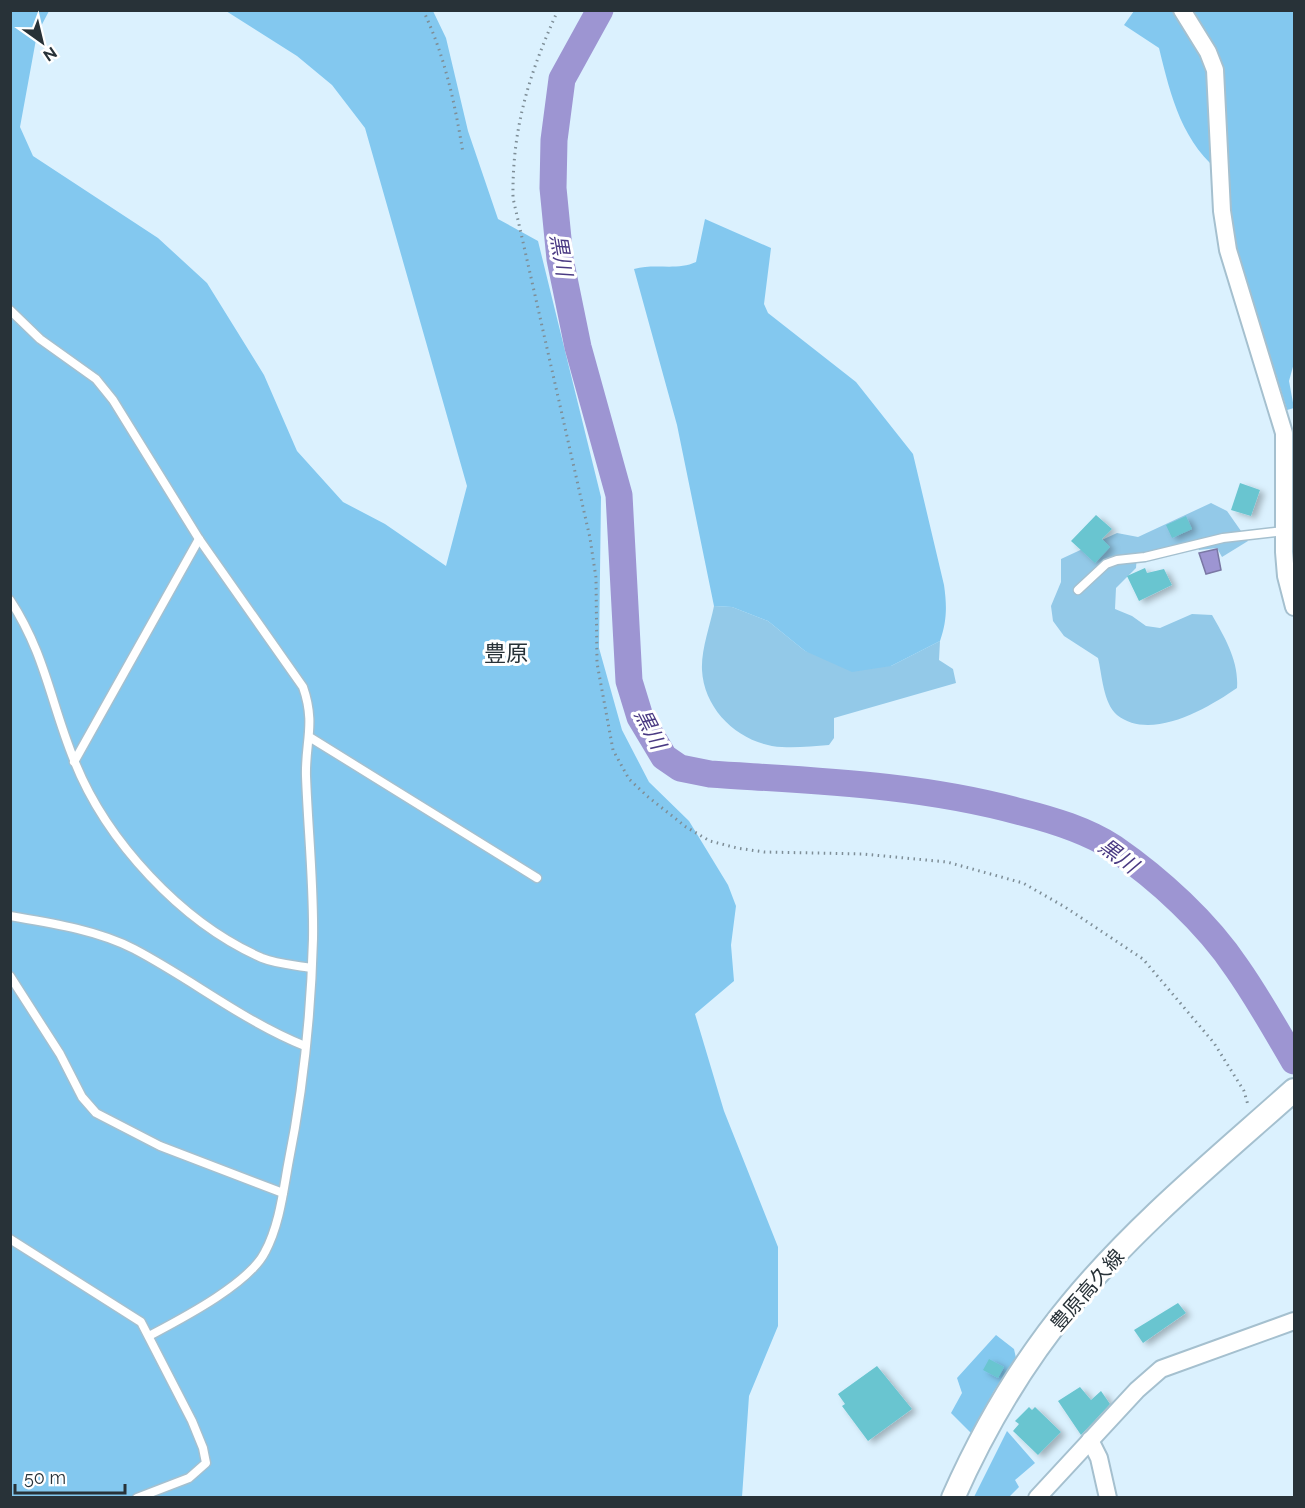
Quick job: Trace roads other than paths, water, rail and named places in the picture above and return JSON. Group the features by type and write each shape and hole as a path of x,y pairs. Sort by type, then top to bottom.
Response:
{"main road":[{"name":"豊原高久線","path":"953,1497 1013,1383 1071,1304 1255,1114 1294,1090"}],"street":[{"path":"1182,10 1208,52 1215,70 1222,211 1228,250 1284,433 1286,576 1294,607"},
{"path":"1038,1497 1137,1390 1161,1369 1294,1321"},
{"path":"1090,1440 1099,1458 1108,1497"}],"lane":[{"path":"10,310 40,339 96,379 113,400 199,539 303,687 309,703 311,738 306,772 313,938 305,1046 296,1125 283,1193 271,1239 254,1269 190,1313 148,1336"},
{"path":"1078,590 1106,564 1117,560 1145,557 1223,538 1284,531"},
{"path":"74,762 199,539"},
{"path":"10,600 29,629 74,762 101,816 126,851 171,895 243,949 274,962 311,968"},
{"path":"311,738 537,878"},
{"path":"10,916 91,934 133,949 230,1009 276,1034 305,1046"},
{"path":"10,976 60,1054 82,1097 96,1113 160,1146 283,1193"},
{"path":"10,1239 134,1316 148,1336 192,1421 203,1448 206,1463 189,1478 136,1497"}],"waterway":[{"name":"黒川","path":"600,10 562,79 554,140 553,188 560,259 578,347 619,495 629,681 640,717 664,757 680,768 710,774 867,785 944,795 1033,815 1092,836 1114,848 1148,874 1197,918 1245,979 1294,1061"}],"district":[{"name":"豊原","path":"506,653"}]}
